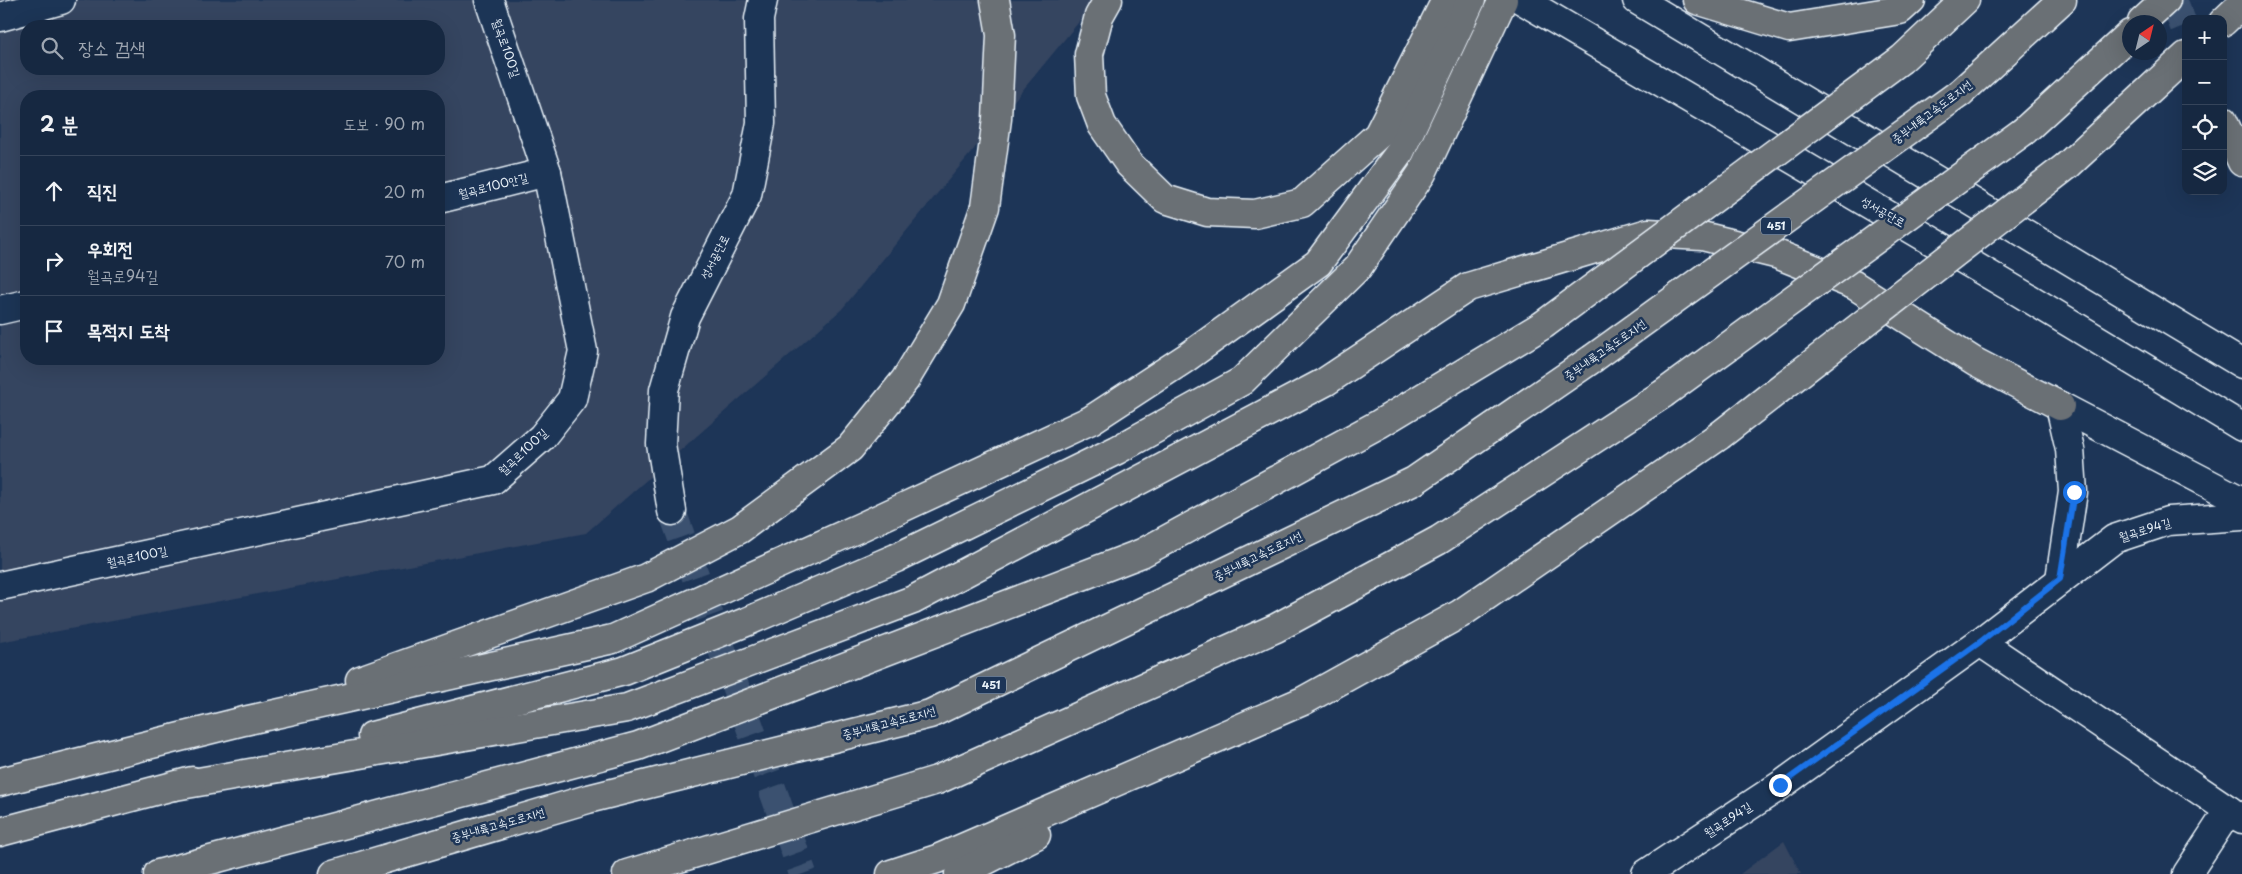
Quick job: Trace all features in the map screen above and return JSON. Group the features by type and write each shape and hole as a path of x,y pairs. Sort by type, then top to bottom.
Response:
{"highway":[{"path":"244,721 646,578 740,529 850,448 905,380 951,304 985,207 997,119 1001,35 995,0"},
{"path":"1108,0 1099,16 1089,54 1091,96 1102,125 1129,164 1165,199 1207,212 1255,214 1302,203 1378,135 1471,0"},
{"path":"0,782 244,721 612,639 1091,420 1186,358 1318,263 1400,152 1432,57 1446,0"},
{"path":"0,832 624,671 896,558 1133,441 1242,381 1358,267 1422,173 1503,0"},
{"path":"1697,0 1789,28 1900,10 1911,0"},
{"path":"158,874 638,746 1142,553 1379,424 1543,325 1902,59 1965,0"},
{"name":"중부내륙고속도로지선","path":"334,874 588,799 930,714 1414,481 1592,359 1960,93 2062,0"},
{"path":"2150,15 2166,0"},
{"path":"2227,18 2242,4"},
{"path":"627,874 937,780 1276,628 1440,540 1663,394 2024,131 2122,41"},
{"path":"959,874 1303,701 1460,614 1719,436 2068,165 2182,60"},
{"path":"2227,129 2242,162"},
{"path":"176,786 627,708 913,600 1324,382 1468,287 1648,232 1702,236 1779,255 1854,285 1975,362 2060,406"},
{"path":"890,874 937,859 1303,701"}],"street":[{"path":"0,17 61,0"},
{"name":"월곡로100길","path":"0,586 493,480 542,438 572,399 583,351 547,172 489,0"},
{"name":"성서공단로","path":"672,511 661,444 664,390 685,317 747,195 761,122 759,19 763,0"},
{"name":"성서공단로","path":"1522,0 2017,291 2242,427"},
{"path":"1637,0 2242,364"},
{"name":"월곡로100안길","path":"445,198 547,172"},
{"path":"0,310 20,305"},
{"path":"2060,406 2242,501"},
{"path":"2060,406 2070,449 2074,492 2060,579"},
{"name":"월곡로94길","path":"1646,874 1780,785 1980,642 2060,579 2114,540 2168,521 2242,516"},
{"path":"1980,642 2236,814 2188,874"}],"shaded area":[{"path":"0,0 1097,0 842,309 586,533 0,642"},
{"path":"1784,841 1801,874 1740,874"}],"tunnel":[{"path":"2173,0 2182,21"},
{"path":"672,511 803,874"}],"route":[{"path":"1780,785 1980,642 2060,579 2074,492"}]}
